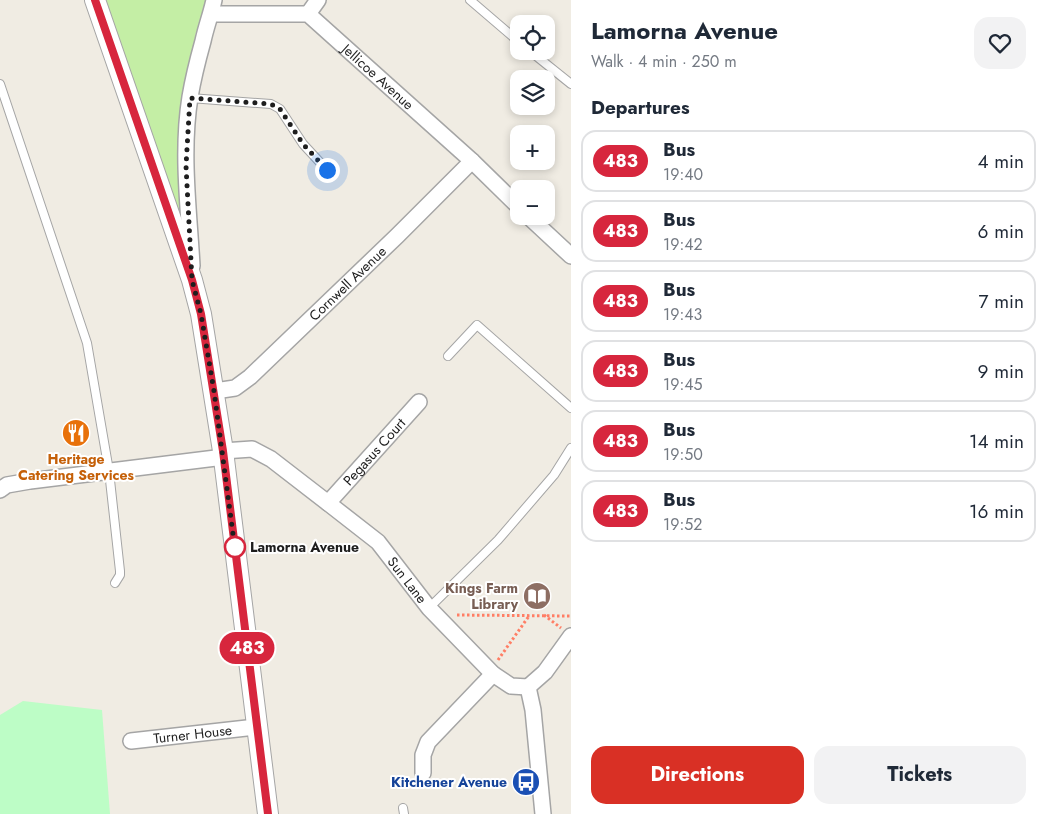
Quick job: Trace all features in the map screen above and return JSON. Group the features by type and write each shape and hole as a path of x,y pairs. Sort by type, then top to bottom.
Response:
{"street":[{"path":"95,0 192,280 201,314 224,454 268,814"},
{"path":"192,280 186,166 190,98 202,40 212,7 308,14 318,0"},
{"name":"Jellicoe Avenue","path":"308,14 472,161 510,198"},
{"name":"Cornwell Avenue","path":"214,391 235,388 250,377 472,161"},
{"path":"538,225 571,256"},
{"name":"Pegasus Court","path":"328,502 419,402"},
{"name":"Sun Lane","path":"224,454 252,449 271,459 328,502 378,542 432,611 491,673 511,686 528,687"},
{"path":"0,490 8,484 224,454"},
{"path":"543,814 533,710 528,687 545,672 571,636"},
{"path":"423,773 423,755 428,742 491,673"},
{"name":"Turner House","path":"131,741 256,727"}],"lane":[{"path":"470,0 510,34"},
{"path":"541,60 571,84"},
{"path":"0,84 87,343 109,471 120,570 120,575 115,583"},
{"path":"190,98 271,104 280,109 303,144 327,170"},
{"path":"448,356 477,325 571,408"},
{"path":"432,611 498,540 554,475 571,448"}],"path":[{"path":"432,611 571,616"},
{"path":"491,673 529,615"}],"green space":[{"path":"106,0 206,0 204,17 196,32 182,106 182,212 178,211"},
{"path":"23,701 102,710 110,814 0,814 0,715"}],"bus line":[{"name":"483","path":"95,0 192,280 201,314 224,458 268,814"}],"place":[{"name":"Heritage Catering Services","path":"76,433"},
{"name":"Lamorna Avenue","path":"235,547"},
{"name":"Kings Farm Library","path":"537,596"},
{"name":"Kitchener Avenue","path":"526,782"}],"route":[{"path":"235,547 235,549 214,391 201,314 192,280 186,166 190,98 271,104 280,109 303,144 327,170"}]}
